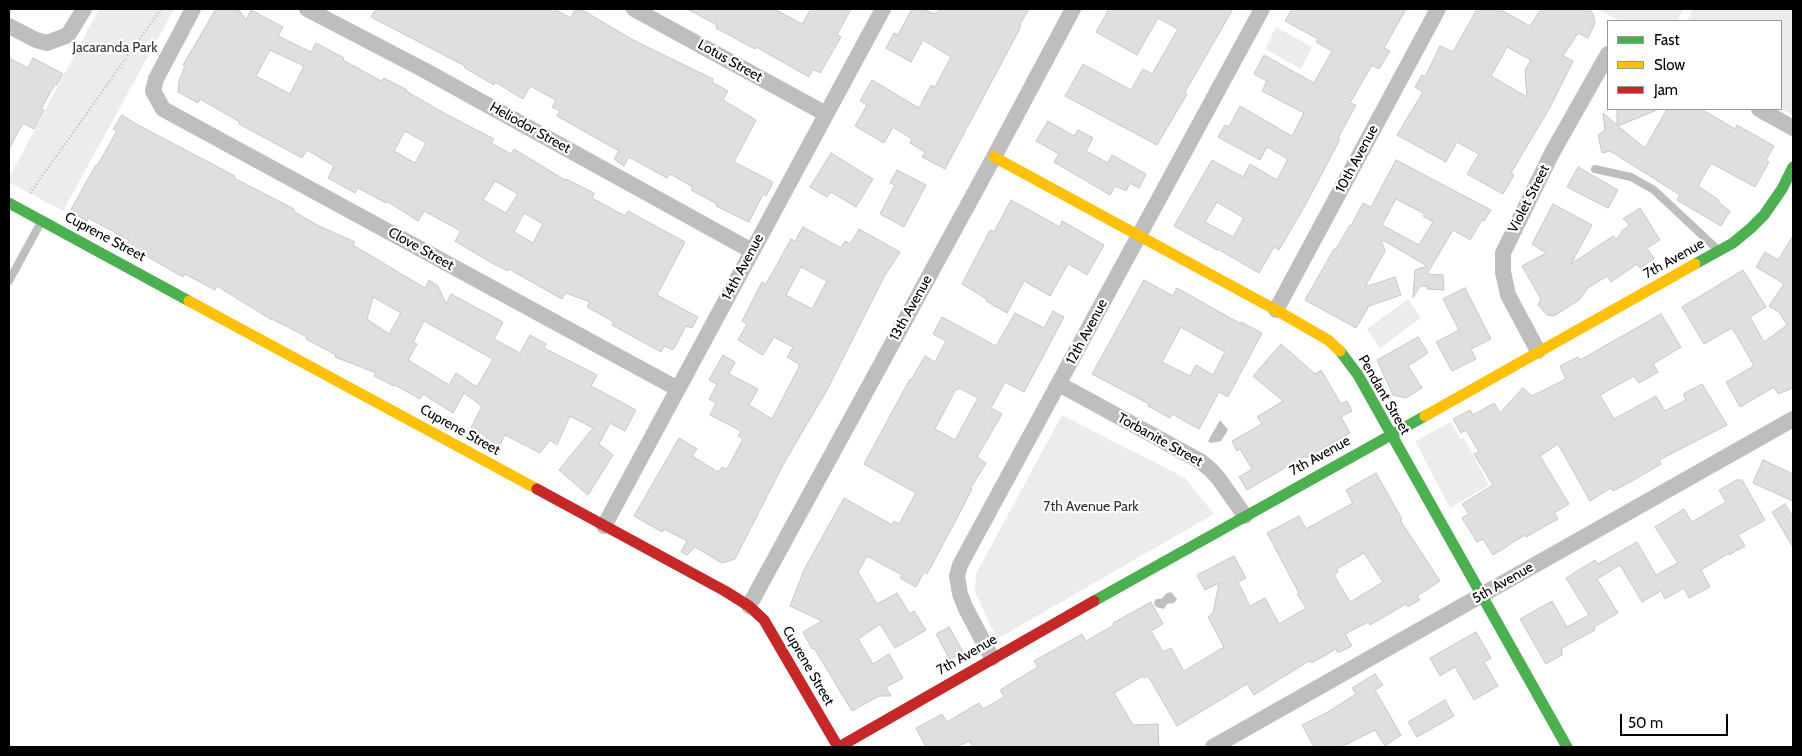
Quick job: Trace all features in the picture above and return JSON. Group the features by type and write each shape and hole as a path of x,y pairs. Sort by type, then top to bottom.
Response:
{"street":[{"path":"9,26 36,40 47,43 68,35 84,9"},
{"name":"Clove Street","path":"193,9 156,78 153,90 163,108 678,389"},
{"name":"Heliodor Street","path":"307,9 424,70 752,251"},
{"name":"Lotus Street","path":"634,9 826,114"},
{"name":"14th Avenue","path":"604,526 883,9"},
{"name":"13th Avenue","path":"749,606 1073,9"},
{"name":"12th Avenue","path":"992,658 965,606 958,587 958,570 1262,9"},
{"name":"10th Avenue","path":"1276,310 1438,9"},
{"name":"Violet Street","path":"1538,351 1508,295 1503,272 1503,253 1552,153 1607,56"},
{"path":"1761,110 1793,128"},
{"name":"Pendant Street","path":"994,157 1276,310 1328,340 1340,351 1351,365 1567,747"},
{"name":"7th Avenue","path":"839,747 992,658 1733,243 1764,215 1782,189 1793,167"},
{"name":"Cuprene Street","path":"14,206 725,590 758,612 764,620 839,747"},
{"name":"Torbanite Street","path":"1059,384 1200,461 1219,479 1245,516"},
{"name":"5th Avenue","path":"1213,747 1793,419"}],"lane":[{"path":"1596,169 1631,177 1654,190 1718,251"},
{"path":"9,282 42,220"}],"path":[{"path":"14,206 161,9"}],"green space":[{"name":"Jacaranda Park","path":"99,9 174,9 63,211 9,182 9,178"},
{"path":"1597,9 1684,9 1678,20 1618,20"},
{"path":"1693,9 1793,9 1793,116 1782,109 1782,20 1688,20"},
{"path":"1276,27 1312,47 1301,69 1265,49"},
{"path":"1408,299 1421,318 1380,348 1367,329"},
{"name":"7th Avenue Park","path":"1062,415 1185,478 1214,514 997,639 975,592 976,574"},
{"path":"1451,422 1460,439 1464,438 1489,485 1450,508 1415,441"}],"shaded area":[{"path":"1220,420 1228,430 1221,441 1211,443 1208,441"},
{"path":"1171,592 1177,599 1174,603 1167,604 1164,609 1156,607 1154,603 1156,599 1161,599"}],"building":[{"path":"216,9 238,9 246,20 251,10 283,27 278,36 311,52 316,43 381,81 384,78 444,113 494,139 491,143 511,154 514,149 565,180 594,193 592,198 625,216 628,211 685,242 657,295 698,317 692,328 686,326 673,350 664,346 661,352 612,325 614,322 587,307 590,302 566,293 562,299 509,269 508,271 490,262 455,241 461,231 424,211 418,221 387,201 386,203 358,188 355,193 328,178 334,166 307,150 302,158 239,124 240,122 200,99 198,103 178,92 179,81 185,66 183,65","holes":["270,50 304,66 290,94 256,76","405,131 426,143 415,163 394,151","495,181 518,194 506,213 483,200","524,213 543,224 533,243 514,232"]},
{"path":"376,9 554,9 571,18 575,9 581,9 633,40 713,79 712,82 728,91 723,100 756,120 734,162 773,182 766,196 763,194 749,222 716,206 717,204 691,190 693,187 670,174 667,178 629,157 624,166 614,159 619,151 557,116 560,111 552,107 556,100 530,86 523,99 495,82 494,85 465,68 465,66 371,17"},
{"path":"687,9 774,9 802,24 811,9 851,9 837,35 841,37 820,73 813,69 809,77 756,47 755,49 716,28 717,25"},
{"path":"912,9 923,9 934,14 942,9 1029,9 945,169 922,157 925,152 910,143 912,139 893,127 884,143 855,126 867,105 860,101 872,80 919,108 931,85 935,87 951,57 923,40 911,62 886,48 894,33 898,35"},
{"path":"1109,9 1233,9 1157,145 1065,96 1083,64 1131,90 1143,69 1152,74 1178,29 1158,18 1137,55 1096,32"},
{"path":"1292,9 1406,9 1384,48 1390,51 1379,69 1372,65 1350,103 1356,105 1307,202 1279,250 1274,247 1259,273 1174,226 1212,160 1243,177 1250,164 1277,180 1288,159 1267,147 1260,160 1218,137 1225,125 1229,127 1240,106 1292,136 1304,113 1262,91 1267,81 1254,74 1264,55 1314,83 1332,51 1316,42 1318,39 1285,21","holes":["1217,202 1244,218 1233,237 1205,222"]},
{"path":"1477,9 1499,9 1530,26 1541,9 1590,9 1593,14 1595,23 1588,38 1578,33 1563,56 1573,61 1549,109 1511,173 1514,175 1503,194 1467,174 1479,154 1457,142 1446,162 1397,135 1423,92 1415,87 1422,75 1425,77 1440,46 1453,52","holes":["1507,47 1531,60 1525,70 1527,97 1491,76"]},
{"path":"9,58 28,68 33,58 63,74 41,109 44,110 34,129 23,123 9,149"},
{"path":"1617,110 1657,110 1618,126 1645,148 1666,110 1703,110 1735,129 1737,125 1774,146 1766,160 1769,162 1755,187 1711,163 1698,186 1719,200 1718,202 1730,211 1721,226 1677,200 1680,195 1610,151 1602,153 1598,135 1605,130 1603,113 1617,125"},
{"path":"122,115 235,176 234,178 294,209 293,211 319,226 355,242 353,245 425,288 429,280 438,286 446,304 451,294 503,322 494,339 520,353 530,335 546,344 544,348 597,375 591,386 636,410 625,431 610,423 599,444 613,455 588,495 559,470 593,428 570,416 557,445 550,440 540,453 505,435 498,448 487,441 486,436 471,428 482,406 464,393 453,413 423,394 420,399 374,376 376,373 335,357 336,355 306,339 307,337 272,320 217,286 215,290 185,274 183,277 127,245 129,240 88,218 87,221 70,211 117,131 113,129","holes":["373,297 401,313 389,334 367,319","424,321 493,359 477,387 456,373 449,385 408,360 417,344 413,342"]},
{"path":"1048,121 1074,136 1078,130 1093,138 1086,151 1108,163 1112,155 1146,174 1139,188 1130,183 1126,191 1115,186 1110,195 1054,162 1059,154 1036,141"},
{"path":"831,153 873,179 856,207 831,192 827,197 810,187"},
{"path":"1396,160 1491,210 1484,221 1482,220 1470,240 1453,230 1427,274 1443,275 1444,290 1427,289 1427,286 1420,286 1413,298 1415,270 1427,266 1381,239 1385,251 1365,287 1395,277 1401,295 1369,306 1356,328 1305,300 1334,249 1336,249 1351,226 1363,203 1371,207","holes":["1396,199 1425,214 1423,216 1433,222 1419,245 1382,225"]},
{"path":"1578,167 1618,190 1608,208 1567,187"},
{"path":"897,170 926,185 904,227 880,214 895,185 890,183"},
{"path":"1011,200 1060,227 1062,221 1104,245 1087,275 1068,264 1050,296 1024,281 1007,313 962,284 990,230 994,232"},
{"path":"1553,204 1592,225 1571,264 1613,236 1617,239 1623,230 1629,226 1623,219 1640,208 1660,240 1647,248 1654,259 1640,268 1637,264 1611,282 1607,276 1588,288 1579,300 1554,316 1547,315 1538,305 1541,299 1522,266 1546,253 1532,244"},
{"path":"803,227 841,248 845,241 850,244 859,229 900,252 884,277 827,390 784,463 735,559 722,563 695,547 687,555 681,552 687,541 664,529 662,532 634,516 679,438 697,449 692,456 718,472 722,467 727,469 743,439 738,436 741,431 710,415 716,403 709,399 717,384 709,380 723,355 735,362 729,374 758,389 749,405 772,419 800,365 787,357 793,347 774,337 763,355 738,340 747,324 742,321 762,282 766,284 791,239 795,241","holes":["801,267 827,281 812,309 786,295"]},
{"path":"1793,236 1793,388 1778,394 1774,387 1740,407 1726,382 1754,366 1741,343 1732,328 1704,344 1682,307 1743,270 1766,307 1750,317 1764,342 1787,325 1779,312 1769,306 1784,284 1756,267 1765,252 1778,260"},
{"path":"1144,280 1173,296 1177,288 1241,324 1241,322 1262,333 1228,397 1219,392 1199,429 1172,414 1170,418 1148,406 1149,404 1092,374","holes":["1181,327 1225,352 1213,375 1196,365 1190,376 1162,362"]},
{"path":"1465,288 1491,339 1471,349 1476,359 1452,371 1436,342 1459,330 1443,299"},
{"path":"1053,311 1064,317 1024,392 1005,382 991,408 1002,414 977,457 986,463 970,489 972,489 927,574 924,572 916,587 900,578 902,575 867,556 858,572 877,604 897,593 910,614 914,611 926,630 895,648 880,624 858,639 873,664 889,654 903,678 886,687 891,696 879,696 852,711 803,632 822,621 790,606 805,568 844,498 892,525 894,521 899,524 916,493 864,464 910,379 925,356 935,362 946,341 933,334 942,317 996,346 1015,313 1044,328","holes":["959,388 978,398 955,440 935,429 956,389 958,390"]},
{"path":"1661,314 1681,347 1653,364 1658,372 1639,383 1634,376 1600,395 1614,419 1656,396 1665,411 1686,400 1683,394 1702,384 1727,425 1659,460 1661,464 1632,481 1613,491 1611,488 1590,501 1558,444 1540,456 1569,504 1554,513 1558,519 1526,537 1525,535 1493,555 1483,539 1477,542 1462,518 1469,514 1462,504 1493,485 1474,454 1479,452 1466,430 1461,433 1453,419 1470,410 1473,415 1494,403 1500,413 1523,388 1532,396 1566,379 1560,366 1578,357 1580,360"},
{"path":"1418,337 1428,353 1408,366 1422,388 1406,398 1393,395 1377,360"},
{"path":"1281,344 1315,374 1321,370 1341,404 1347,401 1352,411 1341,417 1350,433 1306,458 1305,456 1247,490 1239,477 1252,469 1240,449 1237,451 1232,441 1262,424 1257,417 1283,401 1253,376"},
{"path":"1763,460 1793,474 1793,501 1753,483"},
{"path":"1376,473 1402,519 1400,520 1440,581 1417,596 1420,600 1408,607 1406,604 1370,625 1368,622 1345,634 1352,646 1338,653 1336,649 1312,663 1309,661 1254,695 1247,684 1177,726 1148,676 1144,678 1143,676 1114,693 1133,725 1158,724 1159,747 973,747 969,741 957,747 926,747 916,728 942,714 947,722 979,703 983,709 1004,697 1000,690 1038,667 1034,661 1082,634 1086,641 1114,625 1113,623 1151,602 1163,624 1151,631 1163,652 1171,648 1184,671 1224,647 1208,617 1213,613 1219,583 1205,590 1197,575 1234,556 1246,578 1238,582 1250,606 1265,598 1279,624 1306,608 1297,594 1299,593 1267,533 1299,516 1306,529 1353,503 1346,490","holes":["1364,553 1383,582 1350,602 1334,575 1338,572 1337,569"]},
{"path":"1737,480 1742,480 1765,520 1738,535 1745,546 1729,555 1729,553 1701,570 1710,587 1689,598 1684,588 1665,599 1661,591 1642,602 1620,565 1597,579 1618,613 1594,627 1595,630 1562,648 1562,655 1546,664 1520,619 1552,601 1567,627 1589,615 1566,578 1595,560 1598,564 1637,542 1656,575 1678,563 1655,527 1684,509 1692,522 1726,502 1719,490"},
{"path":"1785,504 1793,517 1793,547 1772,512"},
{"path":"949,627 963,652 950,660 936,634"},
{"path":"1476,632 1491,658 1484,662 1498,686 1474,700 1455,667 1440,676 1430,658"},
{"path":"1375,674 1383,685 1375,690 1401,735 1385,746 1375,730 1341,747 1314,747 1302,725 1328,712 1356,694 1352,688"},
{"path":"1445,700 1454,716 1417,737 1408,722"}],"traffic: fast":[{"path":"1695,264 1733,243 1751,228 1764,215 1782,189 1793,167"},
{"path":"9,203 189,301"},
{"path":"1340,351 1358,375 1567,747"},
{"path":"1094,601 1425,416"}],"traffic: slow":[{"path":"994,157 1276,310 1328,340 1340,351"},
{"path":"1425,416 1695,264"},
{"path":"189,301 537,489"}],"traffic: jam":[{"path":"537,489 725,591 749,606 764,620 838,747"},
{"path":"839,747 1094,601"}]}
